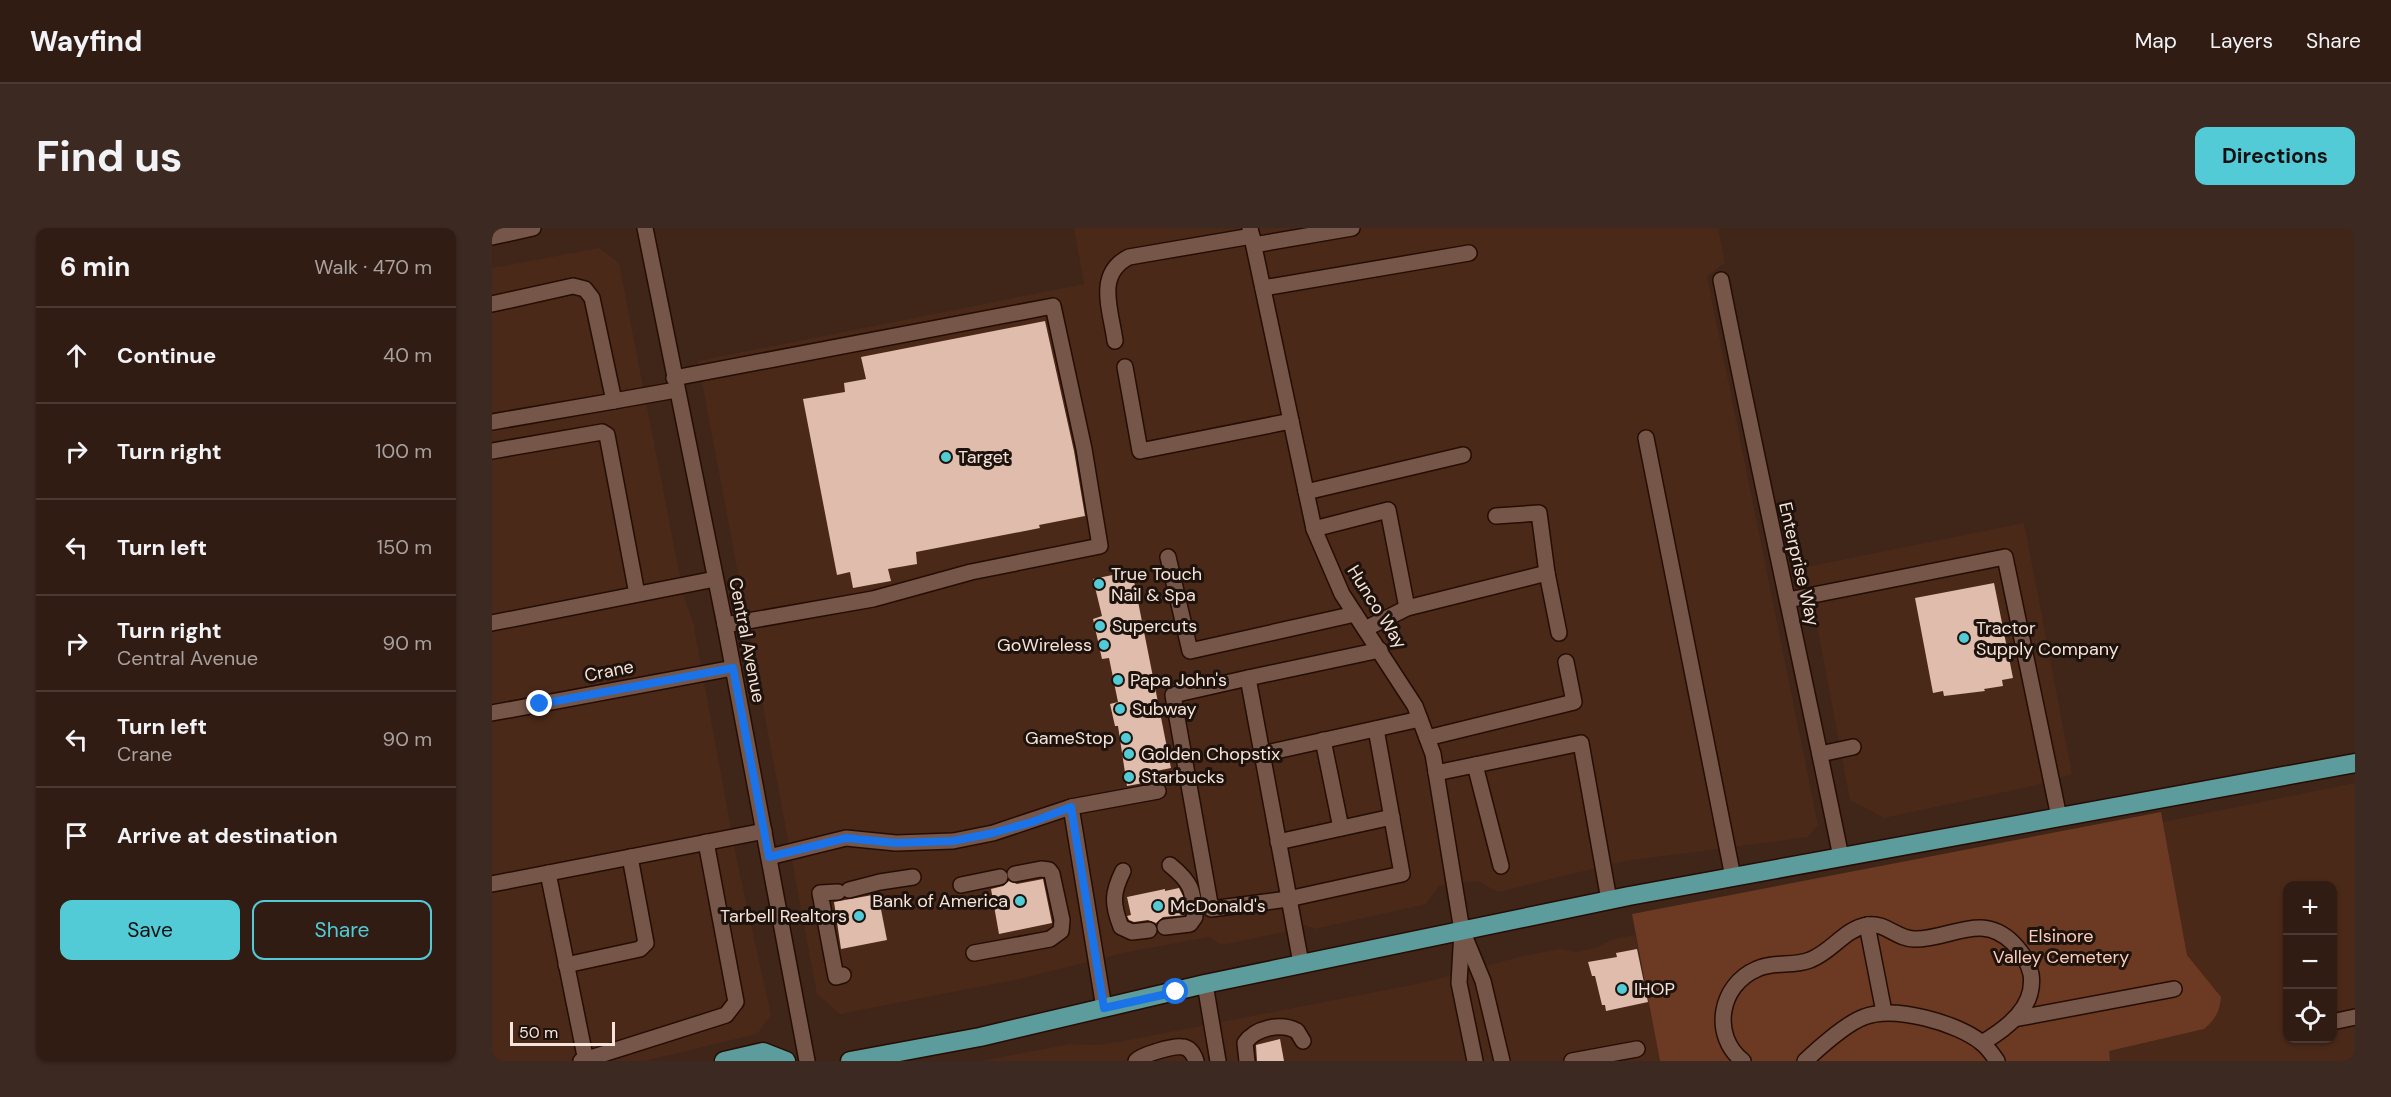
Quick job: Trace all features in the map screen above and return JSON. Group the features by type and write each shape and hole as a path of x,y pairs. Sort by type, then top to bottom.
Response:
{"main road":[{"path":"850,1061 980,1037 1301,963 1629,896 2355,763"},
{"path":"724,1061 763,1052 786,1061"}],"street":[{"path":"492,237 533,228"},
{"name":"Central Avenue","path":"645,228 733,668 807,1061"},
{"path":"1115,341 1107,285 1110,274 1118,262 1129,257 1252,237 1352,228"},
{"name":"Hunco Way","path":"1252,237 1314,529 1342,594 1415,706 1433,754 1462,931 1459,983 1475,1061"},
{"path":"1263,288 1469,253"},
{"name":"Enterprise Way","path":"1721,280 1764,497 1842,857"},
{"path":"492,304 573,286 585,289 592,298 614,401"},
{"path":"492,422 614,401 675,384 1053,306 1084,449 1100,546 971,572 873,599 724,625"},
{"path":"1125,367 1140,451 1291,421"},
{"path":"492,451 603,432 607,435 637,594"},
{"path":"1646,438 1733,877"},
{"path":"1306,492 1463,455"},
{"path":"1314,529 1388,510 1407,608"},
{"path":"1496,516 1539,513 1547,573 1559,633"},
{"path":"1168,557 1190,651 1355,614"},
{"path":"1788,600 2005,557 2059,817"},
{"path":"1365,629 1407,608 1547,573"},
{"path":"492,623 715,579"},
{"path":"1376,729 1402,874 1288,898 1211,909 1173,695 1380,651"},
{"path":"1427,738 1574,702 1566,662"},
{"name":"Crane","path":"492,713 733,668"},
{"path":"1248,678 1301,963"},
{"path":"1262,754 1420,719"},
{"path":"1323,740 1341,828"},
{"path":"1436,773 1581,743 1609,900"},
{"path":"1820,754 1853,747"},
{"path":"1475,765 1501,866"},
{"path":"769,857 846,838 896,843 953,841 1032,822 1071,807 1158,791"},
{"path":"1071,807 1104,1008"},
{"path":"1278,842 1392,817"},
{"path":"492,884 764,831"},
{"path":"548,873 584,1060 726,1015 736,1002 706,842"},
{"path":"566,966 640,949 646,943 630,857"},
{"path":"1165,927 1190,924 1195,917 1193,891 1181,874 1170,865"},
{"path":"974,953 1050,939 1060,931 1062,920 1052,874 1049,870 1041,869 1016,874"},
{"path":"1123,871 1114,889 1115,912 1121,927 1132,932 1149,930"},
{"path":"961,885 1000,877"},
{"path":"843,975 836,977 820,893 913,878"},
{"path":"1743,1061 1735,1055 1722,1029 1721,1021 1722,1011 1737,983 1755,969 1769,964 1799,964 1812,960 1854,929 1878,924 1912,939 1939,936 1971,927 1984,927 2010,940 2025,957 2032,983 2029,997 2014,1019 1982,1043"},
{"path":"1867,926 1884,1012"},
{"name":"Hunco Way","path":"1462,931 1483,981 1502,1061"},
{"path":"1205,984 1218,1061"},
{"path":"2014,1019 2174,989"},
{"path":"1806,1061 1817,1050 1863,1017 1884,1012 1944,1024 1982,1043 1997,1061"},
{"path":"2337,1021 2355,1017"},
{"path":"1247,1061 1245,1043 1255,1033 1283,1026 1297,1031 1303,1041"},
{"path":"1136,1061 1141,1056 1181,1047 1191,1052 1196,1061"},
{"path":"1572,1061 1637,1049"}],"shaded area":[{"path":"1074,228 1718,228 1725,263 1707,276 1818,825 1808,837 1625,861 1498,892 1478,881 1439,886 1426,904 1315,929 1305,925 1284,932 1222,945 1209,937 1123,953 1024,978 840,1014 817,994 698,361 1084,284"},
{"path":"599,248 619,263 684,597 693,622 737,861 771,1015 757,1034 645,1061 492,1061 492,268"},
{"path":"2024,523 2072,774 2037,785 1884,818 1850,800 1806,567"},
{"path":"2355,783 2355,1061 2110,1061 2108,1051 2204,1029 2220,1008 2221,997 2187,955 2163,822"},
{"path":"1635,935 1660,1061 980,1061 1071,1044 1097,1045 1123,1041 1422,983 1519,957 1559,949 1576,952 1595,948 1614,939"}],"green space":[{"name":"Elsinore Valley Cemetery","path":"2161,812 2187,955 2221,997 2216,1015 2204,1029 2109,1051 2110,1061 1660,1061 1632,914"}],"building":[{"name":"Target","path":"1045,321 1074,451 1085,516 1039,525 1040,528 916,552 917,564 888,569 891,581 853,588 850,572 837,575 803,399 845,392 844,383 866,379 861,357"},
{"path":"1132,571 1171,768 1141,774 1143,783 1127,786 1118,726 1115,726 1110,704 1118,702 1109,658 1102,659 1093,619 1102,616 1093,579"},
{"name":"Tractor Supply Company","path":"1994,583 2013,678 2002,680 2003,686 1984,689 1985,691 1944,696 1943,691 1933,693 1915,598"},
{"name":"Bank of America","path":"1043,879 1052,923 999,934 991,889 1003,886 1009,881 1017,884"},
{"name":"McDonald's","path":"1179,888 1183,896 1185,915 1163,917 1156,923 1148,920 1134,922 1129,920 1127,916 1131,915 1127,897"},
{"name":"Tarbell Realtors","path":"878,894 887,940 841,949 834,902"},
{"name":"IHOP","path":"1637,949 1648,1002 1606,1011 1588,962 1617,957 1616,953"},
{"path":"1280,1039 1284,1061 1257,1061 1256,1045"}],"place":[{"name":"Target","path":"946,457"},
{"name":"True Touch Nail & Spa","path":"1099,584"},
{"name":"Supercuts","path":"1100,626"},
{"name":"Tractor Supply Company","path":"1964,638"},
{"name":"GoWireless","path":"1104,645"},
{"name":"Papa John's","path":"1118,680"},
{"name":"Subway","path":"1120,709"},
{"name":"GameStop","path":"1126,738"},
{"name":"Golden Chopstix","path":"1129,754"},
{"name":"Starbucks","path":"1129,777"},
{"name":"Bank of America","path":"1020,901"},
{"name":"McDonald's","path":"1158,906"},
{"name":"Tarbell Realtors","path":"859,916"},
{"name":"IHOP","path":"1622,989"}],"route":[{"path":"540,704 733,668 769,857 846,838 896,843 953,841 1032,822 1071,807 1104,1008 1176,992"}]}
